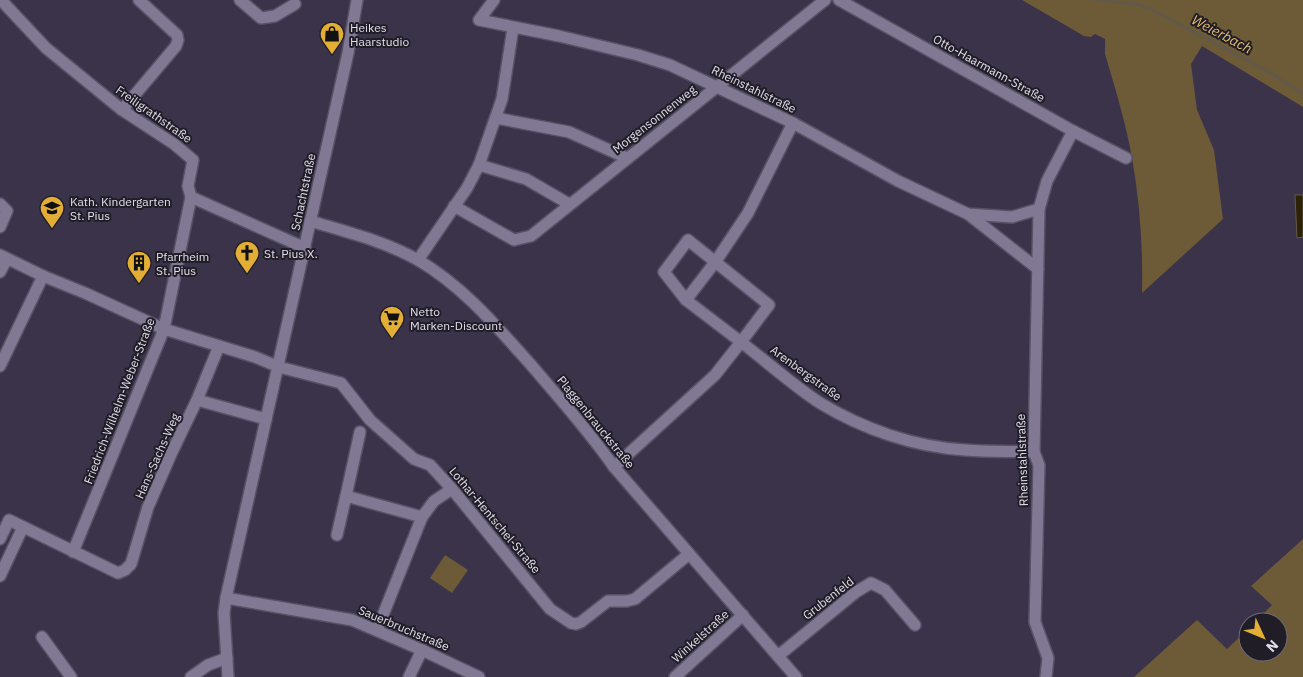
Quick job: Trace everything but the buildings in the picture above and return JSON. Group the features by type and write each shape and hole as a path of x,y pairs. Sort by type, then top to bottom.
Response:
{"street":[{"name":"Freiligrathstraße","path":"1,0 46,48 122,110 174,144 193,160 188,186 191,197"},
{"path":"122,110 176,46 178,40 177,35 139,0"},
{"path":"240,0 261,18 275,16 295,4"},
{"name":"Schachtstraße","path":"228,677 224,613 226,598 348,54 357,0"},
{"name":"Rheinstahlstraße","path":"494,0 479,20 638,55 670,64 793,123 898,181 968,214 1038,269"},
{"name":"Morgensonnenweg","path":"454,206 514,240 531,236 825,0"},
{"name":"Otto-Haarmann-Straße","path":"839,0 1073,131 1126,158"},
{"path":"418,260 467,188 479,164 502,99 513,28"},
{"path":"496,118 569,132 627,158"},
{"path":"686,300 716,261 748,213 793,123"},
{"name":"Rheinstahlstraße","path":"1046,677 1048,658 1035,622 1039,465 1034,452 1039,209 1046,181 1073,131"},
{"path":"479,164 526,179 569,204"},
{"path":"191,197 305,248"},
{"name":"Friedrich-Wilhelm-Weber-Straße","path":"73,552 164,329 191,197"},
{"path":"0,204 8,211 0,226"},
{"name":"Rheinstahlstraße","path":"968,214 1012,217 1039,209"},
{"name":"Plaggenbrauckstraße","path":"310,222 369,238 418,260 460,290 494,323 588,431 614,467 796,677"},
{"name":"Arenbergstraße","path":"614,467 716,375 741,342 769,305 688,240 664,272 686,300 741,342 819,402 848,418 878,431 909,441 964,450 1034,452"},
{"path":"0,272 3,257"},
{"name":"Lothar-Hentschel-Straße","path":"3,257 164,329 255,357 279,367 341,383 370,420 414,459 430,465 452,489 550,609 571,623 581,622 608,601 631,600 689,554"},
{"path":"0,366 43,276"},
{"name":"Hans-Sachs-Weg","path":"73,552 118,573 125,570 131,564 148,507 172,452 198,400 219,346"},
{"path":"198,400 266,419"},
{"path":"337,535 360,432"},
{"path":"378,630 422,517 434,501 452,489"},
{"path":"346,496 422,517"},
{"path":"0,539 5,524 23,527 73,552"},
{"path":"0,576 23,527"},
{"name":"Grubenfeld","path":"778,656 856,592 871,584 885,590 915,625"},
{"name":"Sauerbruchstraße","path":"226,598 352,620 480,677"},
{"name":"Winkelstraße","path":"675,677 743,615"},
{"path":"42,637 71,677"},
{"path":"409,677 422,650"},
{"path":"191,677 208,665 227,658"}],"shaded area":[{"path":"1022,0 1303,0 1303,107 1202,46 1191,64 1197,110 1214,150 1223,219 1142,293 1142,259 1135,175 1130,145 1105,54 1105,39 1095,34 1091,37 1084,36"},
{"path":"1295,195 1303,195 1303,237 1297,238"},
{"path":"1303,539 1303,677 1134,677 1197,620 1227,649 1238,639 1238,662 1288,662 1288,612 1265,612 1272,605 1251,586"},
{"path":"445,555 468,570 452,593 430,578"}],"waterway":[{"name":"Weierbach","path":"1096,0 1136,4 1149,8 1273,74 1303,94"}],"place":[{"name":"Heikes Haarstudio","path":"332,55"},
{"name":"Kath. Kindergarten St. Pius","path":"52,229"},
{"name":"St. Pius X.","path":"247,274"},
{"name":"Pfarrheim St. Pius","path":"139,284"},
{"name":"Netto Marken-Discount","path":"392,339"}]}
